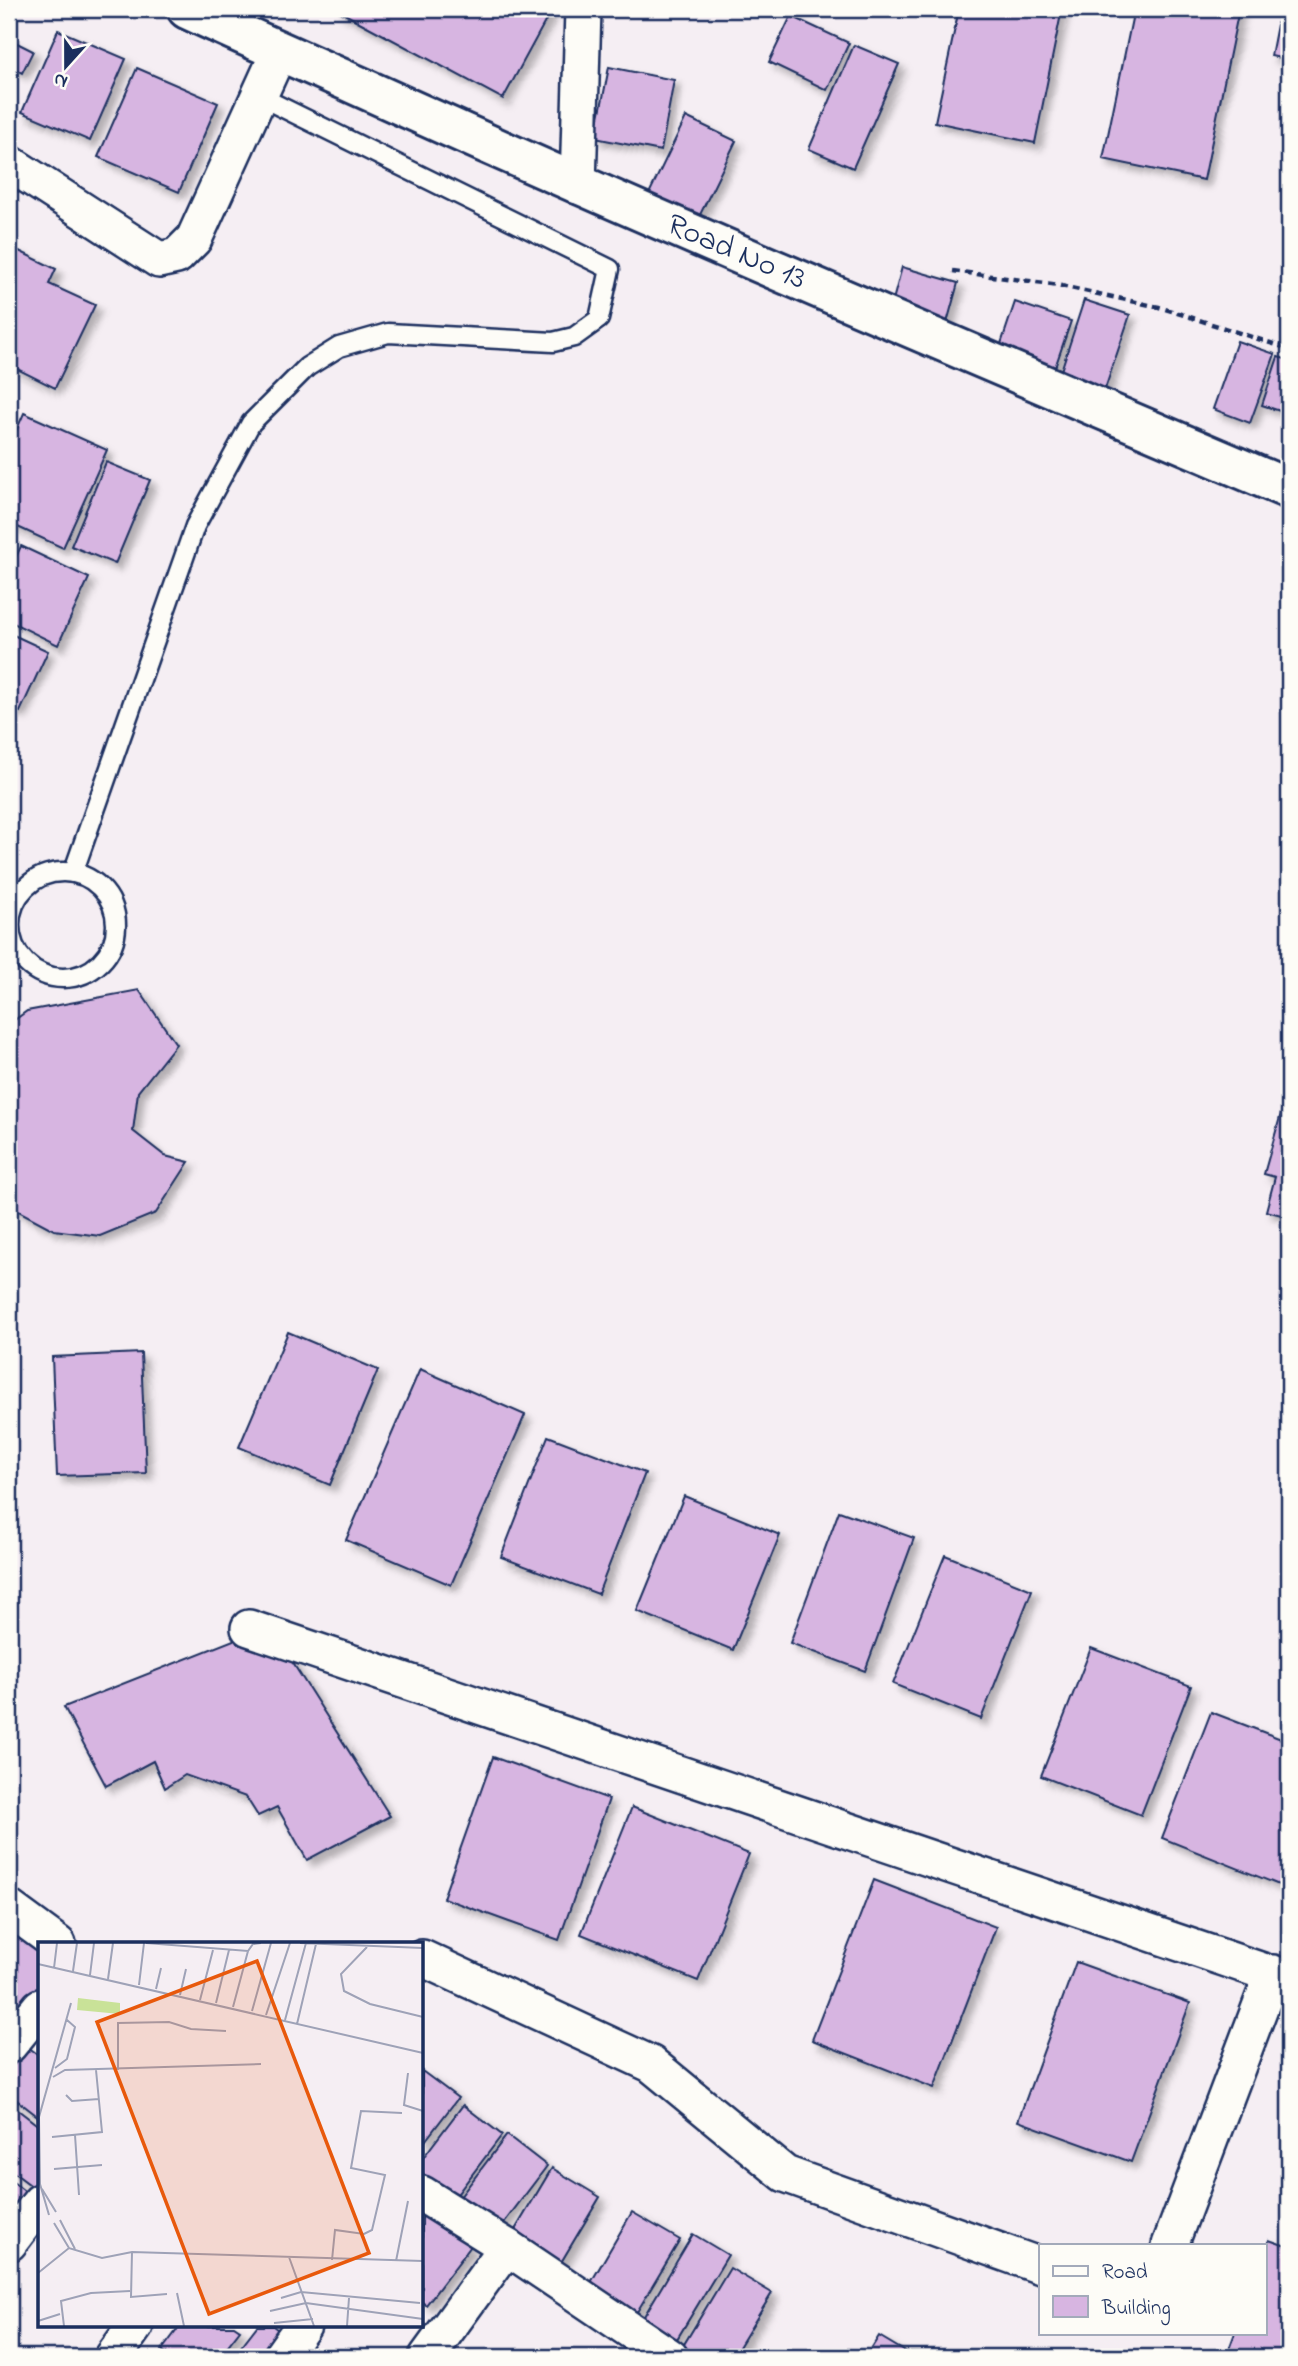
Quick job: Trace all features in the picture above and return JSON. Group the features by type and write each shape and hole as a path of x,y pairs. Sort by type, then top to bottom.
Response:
{"street":[{"name":"Road No 13","path":"187,9 578,186 1289,489"},
{"path":"578,186 583,9"},
{"path":"9,163 159,260 177,256 194,239 279,52"},
{"path":"249,1628 1281,1977 1170,2244"},
{"path":"9,1908 55,1942"},
{"path":"424,1959 651,2064 785,2174 1039,2265"},
{"path":"9,2045 38,2009"},
{"path":"424,2195 507,2247 627,2345 670,2357"},
{"path":"9,2243 38,2205"},
{"path":"427,2357 507,2247"},
{"path":"113,2357 134,2328"},
{"path":"281,2357 302,2328"}],"lane":[{"path":"73,873 195,526 251,423 307,367 339,347 388,333 553,342 574,337 598,319 610,269 259,96"},
{"path":"55,872 73,873 90,878 103,890 112,905 117,922 114,940 107,956 95,968 79,976 61,979 44,975 29,966 17,953 10,936 9,919 14,902 24,887 38,877 55,872"}],"path":[{"path":"953,271 1052,284 1159,307 1289,349"}],"building":[{"path":"335,9 552,9 503,99"},
{"path":"959,9 1062,9 1035,143 935,122"},
{"path":"1134,9 1239,9 1204,180 1103,159"},
{"path":"1280,9 1289,9 1289,60 1271,56"},
{"path":"791,16 849,43 827,90 769,62"},
{"path":"58,30 126,59 90,141 22,112"},
{"path":"9,39 33,51 22,73 9,66"},
{"path":"854,45 899,64 853,168 809,149"},
{"path":"609,67 674,80 661,151 595,138"},
{"path":"137,68 218,103 179,192 98,157"},
{"path":"686,117 736,141 696,223 647,198"},
{"path":"15,249 56,269 49,284 95,305 55,388 9,365 9,262"},
{"path":"902,267 958,283 945,330 889,315"},
{"path":"1084,300 1130,315 1102,398 1057,383"},
{"path":"1015,302 1071,321 1050,382 995,362"},
{"path":"1237,341 1275,354 1250,423 1213,409"},
{"path":"1278,357 1289,360 1289,414 1262,405"},
{"path":"24,413 107,450 63,548 9,523 9,447"},
{"path":"106,462 150,480 115,564 71,546"},
{"path":"21,546 89,578 58,645 9,621 9,572"},
{"path":"9,633 48,651 20,712 9,707"},
{"path":"139,990 176,1044 138,1092 133,1131 165,1156 189,1162 156,1213 100,1236 54,1230 9,1206 9,1024 27,1011"},
{"path":"1289,1085 1289,1217 1266,1211 1275,1177 1264,1174"},
{"path":"288,1332 378,1370 330,1485 239,1447"},
{"path":"141,1353 146,1473 57,1476 52,1357"},
{"path":"420,1369 525,1415 451,1585 346,1540"},
{"path":"548,1436 645,1473 598,1594 501,1557"},
{"path":"684,1496 780,1535 733,1650 637,1611"},
{"path":"839,1511 914,1538 865,1671 790,1643"},
{"path":"945,1555 1032,1590 981,1719 893,1684"},
{"path":"246,1635 284,1649 390,1816 307,1860 277,1807 258,1816 246,1797 185,1775 165,1788 153,1761 106,1786 64,1707"},
{"path":"1091,1648 1191,1686 1141,1815 1041,1776"},
{"path":"1211,1712 1289,1742 1289,1889 1162,1838"},
{"path":"493,1757 609,1799 559,1940 443,1898"},
{"path":"632,1807 749,1854 698,1981 581,1934"},
{"path":"874,1880 996,1927 934,2088 812,2040"},
{"path":"9,1928 38,1950 38,1993 18,2019 9,2012"},
{"path":"1076,1962 1190,2003 1131,2162 1018,2121"},
{"path":"28,2047 38,2054 38,2116 9,2094 9,2071"},
{"path":"424,2072 458,2098 424,2142"},
{"path":"9,2103 38,2125 38,2189 9,2169"},
{"path":"463,2105 502,2135 455,2197 424,2174 424,2156"},
{"path":"507,2135 547,2166 500,2228 460,2197"},
{"path":"552,2168 600,2197 557,2269 509,2240"},
{"path":"9,2179 32,2197 9,2226"},
{"path":"424,2210 471,2246 426,2305 424,2304"},
{"path":"632,2212 680,2240 637,2312 590,2284"},
{"path":"693,2234 728,2255 677,2339 643,2318"},
{"path":"1269,2240 1289,2247 1289,2357 1226,2357 1235,2334 1266,2334 1266,2249"},
{"path":"730,2268 772,2293 733,2357 702,2357 683,2346"},
{"path":"178,2328 240,2330 219,2357 171,2357 162,2350"},
{"path":"255,2328 276,2328 306,2351 302,2357 233,2357"},
{"path":"879,2336 914,2357 866,2357"}]}
